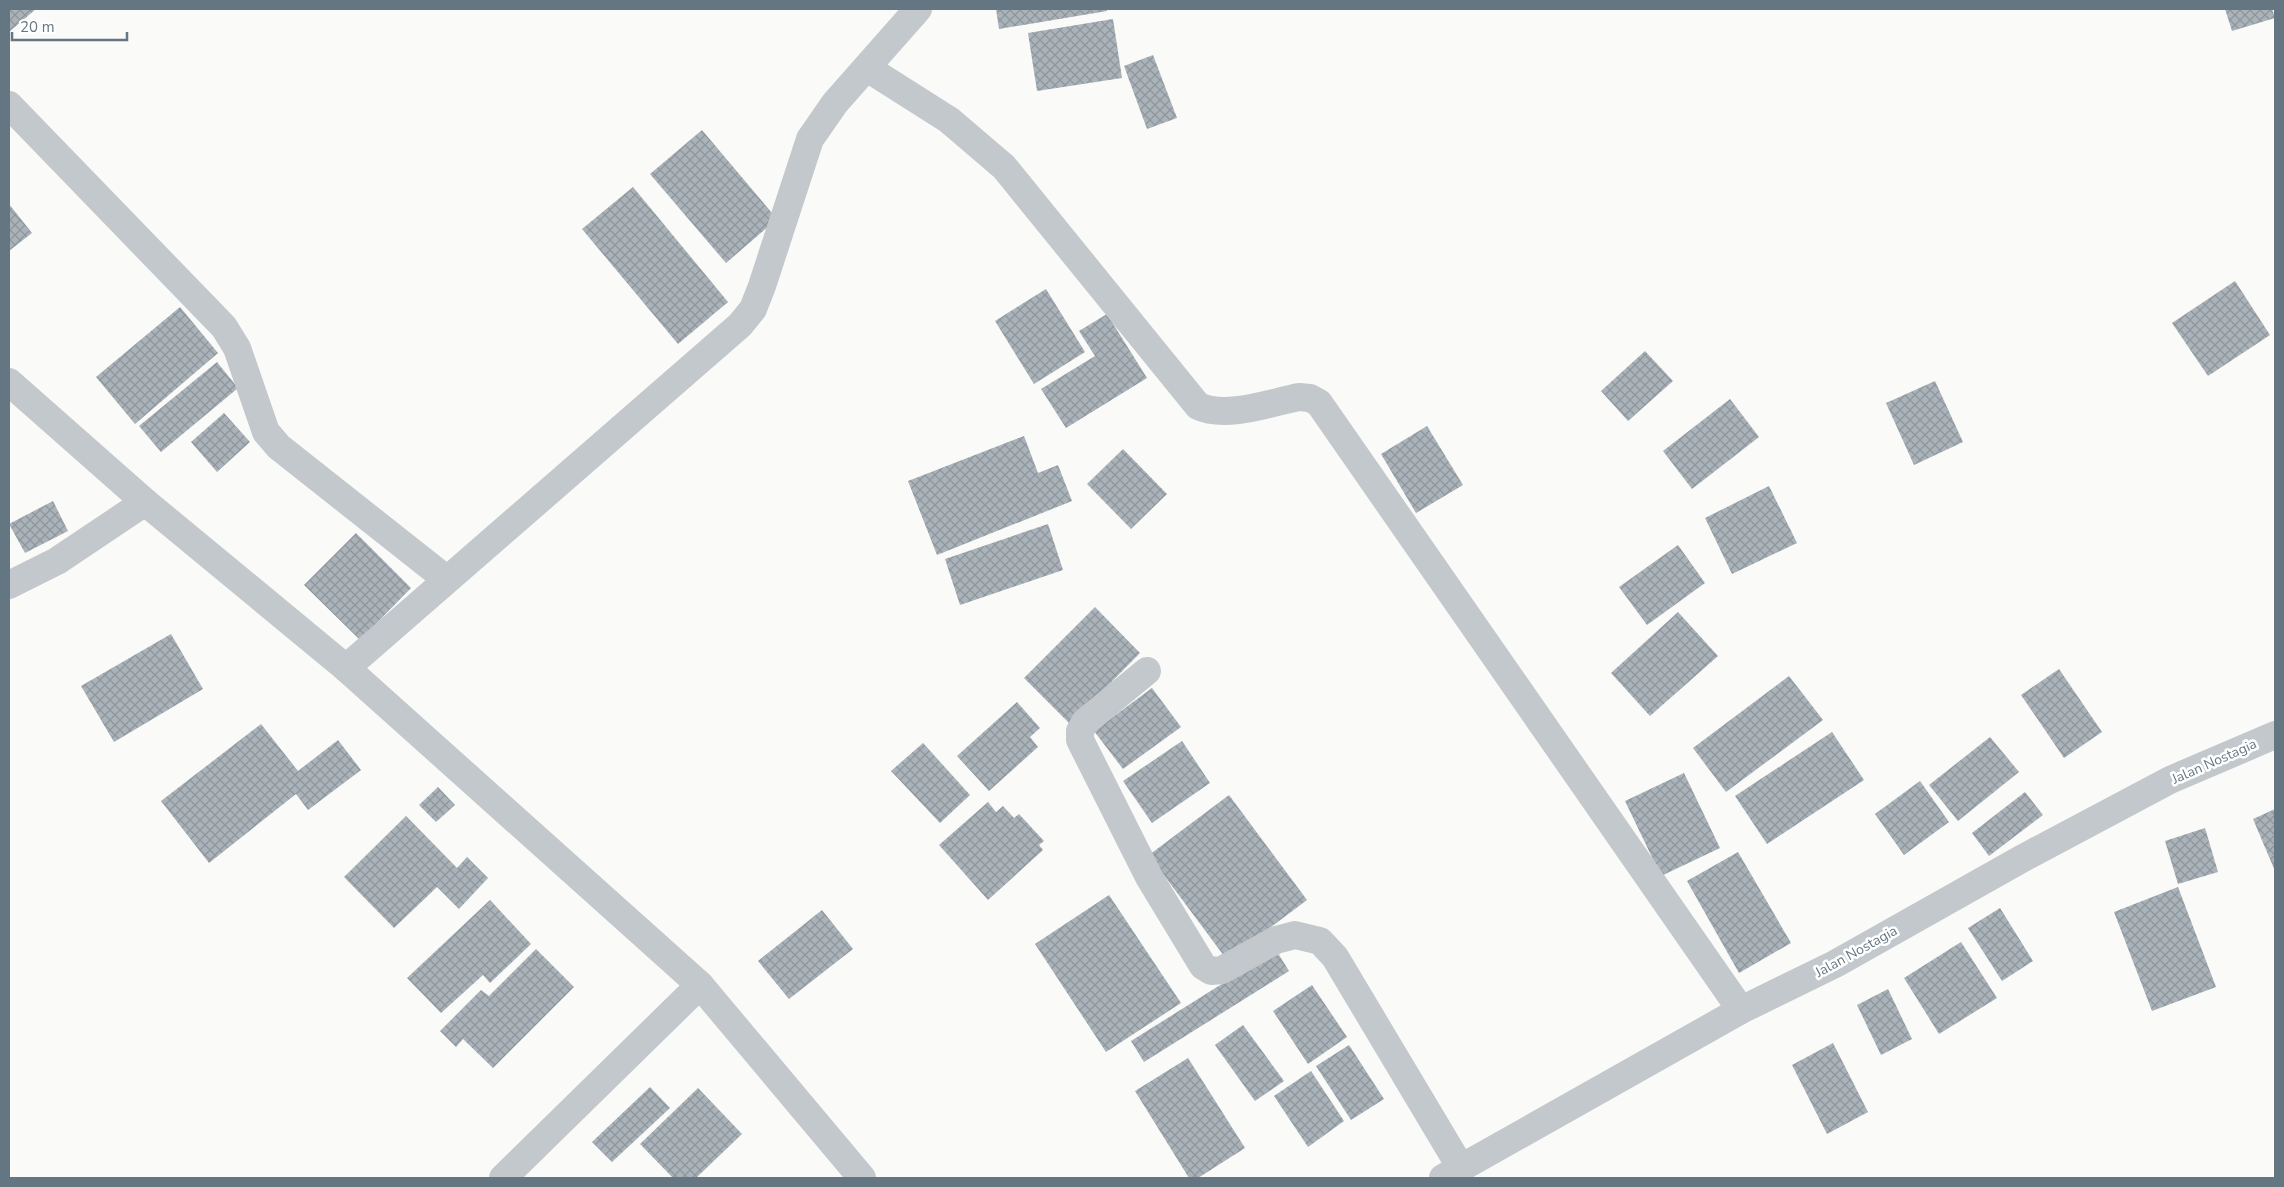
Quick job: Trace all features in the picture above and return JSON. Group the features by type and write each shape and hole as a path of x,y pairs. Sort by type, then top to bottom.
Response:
{"street":[{"path":"346,668 740,325 753,309 762,286 810,139 835,103 918,9"},
{"path":"867,68 948,120 1004,167 1198,406 1209,411 1223,412 1299,397 1310,398 1319,403 1740,1010"},
{"path":"9,105 224,327 237,348 266,432 279,447 446,579"},
{"path":"9,382 146,502 346,668 700,986 862,1178"},
{"path":"9,585 57,561 146,502"},
{"path":"1147,670 1085,722 1080,730 1080,740 1149,877 1203,966 1211,971 1222,970 1276,940 1295,935 1320,941 1335,958 1452,1173"},
{"name":"Jalan Nostagia","path":"1452,1173 1740,1010 1835,964 2025,857 2170,780 2275,735"},
{"path":"503,1178 700,986"}],"building":[{"path":"9,9 36,9 9,32"},
{"path":"996,9 1107,9 1107,11 999,29"},
{"path":"2225,9 2272,9 2275,18 2232,31"},
{"path":"1113,19 1122,78 1037,91 1028,33"},
{"path":"1153,55 1177,118 1147,129 1124,66"},
{"path":"702,130 777,219 726,263 650,174"},
{"path":"633,187 728,302 678,344 582,229"},
{"path":"9,204 32,233 9,251"},
{"path":"2235,281 2270,335 2208,376 2172,323"},
{"path":"1046,289 1085,352 1034,384 995,321"},
{"path":"180,307 218,353 135,424 96,377"},
{"path":"1107,314 1147,378 1066,428 1041,389 1095,356 1079,331"},
{"path":"1645,351 1673,381 1628,421 1601,391"},
{"path":"217,362 238,388 161,452 139,426"},
{"path":"1935,381 1963,442 1914,465 1886,403"},
{"path":"1730,399 1759,437 1692,489 1663,451"},
{"path":"224,413 250,442 217,472 191,442"},
{"path":"1427,426 1463,485 1416,513 1381,454"},
{"path":"1024,436 1038,473 1058,465 1072,501 937,555 908,481"},
{"path":"1123,449 1167,494 1131,529 1087,484"},
{"path":"1769,486 1797,543 1732,574 1705,518"},
{"path":"53,501 68,531 25,553 9,524"},
{"path":"1048,524 1063,570 960,605 945,559"},
{"path":"356,533 411,588 360,640 304,585"},
{"path":"1678,545 1705,583 1647,625 1619,587"},
{"path":"1095,607 1140,653 1070,724 1024,678"},
{"path":"1678,612 1718,656 1650,716 1611,673"},
{"path":"171,634 203,689 114,742 81,686"},
{"path":"2059,669 2102,732 2064,758 2021,695"},
{"path":"1789,676 1823,720 1726,792 1693,748"},
{"path":"1152,688 1181,727 1123,769 1094,731"},
{"path":"1017,702 1040,728 1030,737 1038,747 989,791 957,756"},
{"path":"261,724 298,771 338,740 361,770 308,810 296,794 209,863 161,801"},
{"path":"1832,732 1864,780 1767,844 1735,796"},
{"path":"1990,737 2019,772 1958,821 1929,785"},
{"path":"1182,741 1210,783 1152,823 1123,781"},
{"path":"923,743 970,795 940,823 891,771"},
{"path":"1684,773 1720,848 1661,876 1625,801"},
{"path":"1920,781 1949,822 1904,855 1875,814"},
{"path":"438,787 455,805 436,822 419,805"},
{"path":"2025,792 2043,815 1989,856 1972,833"},
{"path":"1229,795 1307,900 1227,960 1149,855"},
{"path":"988,802 996,812 1003,806 1014,818 1019,814 1044,841 1039,845 1043,850 988,900 939,845"},
{"path":"2275,809 2275,871 2253,819"},
{"path":"406,816 457,868 467,857 488,878 459,909 437,887 394,928 344,877"},
{"path":"2205,828 2218,872 2178,884 2165,841"},
{"path":"1738,852 1791,943 1739,973 1687,881"},
{"path":"2178,887 2216,987 2152,1011 2114,912"},
{"path":"1109,895 1181,1003 1106,1052 1035,944"},
{"path":"490,900 531,944 490,983 483,975 441,1013 407,978"},
{"path":"2000,908 2033,961 2002,981 1968,928"},
{"path":"822,910 853,949 789,999 758,961"},
{"path":"1961,942 1997,998 1939,1034 1904,978"},
{"path":"536,949 574,987 493,1068 463,1039 456,1047 440,1031 481,990 489,996"},
{"path":"1276,950 1289,971 1144,1062 1131,1041"},
{"path":"1312,985 1347,1037 1308,1064 1273,1011"},
{"path":"1888,989 1912,1039 1881,1055 1857,1005"},
{"path":"1243,1025 1284,1081 1255,1101 1215,1045"},
{"path":"1833,1043 1868,1112 1827,1134 1792,1065"},
{"path":"1349,1045 1384,1099 1351,1120 1316,1066"},
{"path":"1188,1058 1245,1148 1198,1178 1189,1178 1135,1091"},
{"path":"1311,1071 1344,1121 1308,1147 1274,1096"},
{"path":"650,1087 670,1108 612,1162 592,1142"},
{"path":"698,1088 742,1134 696,1178 673,1178 640,1144"}]}
